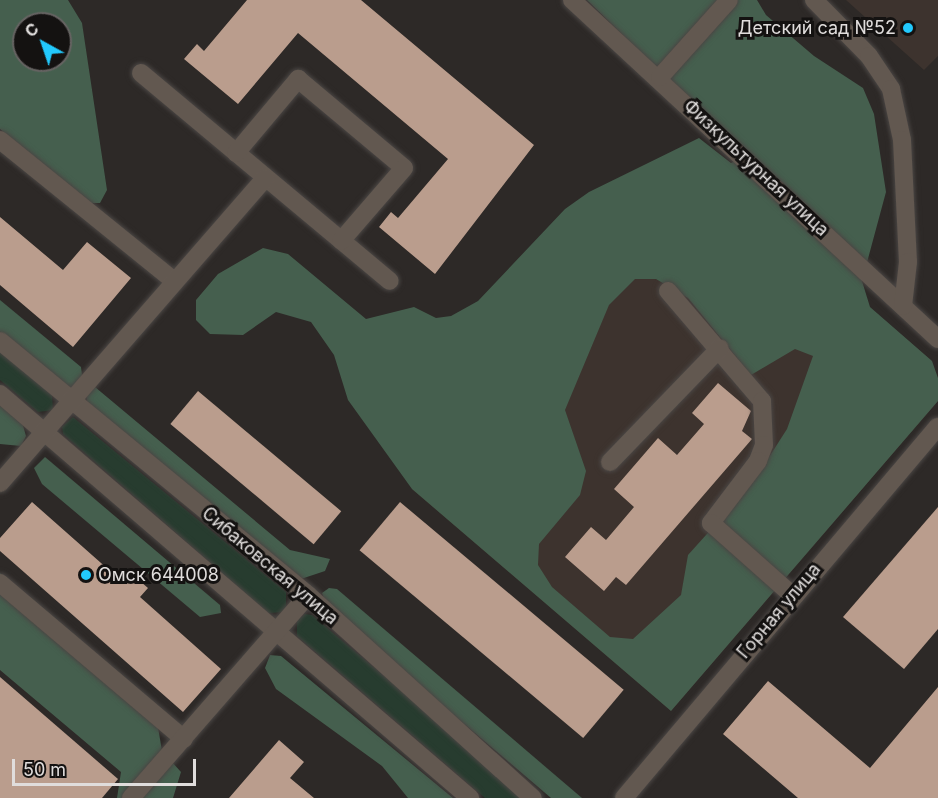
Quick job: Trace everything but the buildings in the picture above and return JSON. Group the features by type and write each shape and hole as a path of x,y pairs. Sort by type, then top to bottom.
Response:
{"street":[{"name":"Физкультурная улица","path":"572,0 660,77 938,339"},
{"path":"660,77 729,0"},
{"path":"814,0 869,56 891,89 902,140 908,262 903,306"},
{"path":"141,73 390,281"},
{"path":"236,153 298,79 404,168 342,241"},
{"path":"0,140 173,280"},
{"path":"0,483 46,433 173,280 265,178"},
{"path":"668,291 720,348 762,401 764,445 711,523 792,595"},
{"name":"Сибаковская улица","path":"0,341 308,594 533,798"},
{"path":"610,462 720,348"},
{"path":"0,394 470,798"},
{"name":"Горная улица","path":"624,798 792,595 938,427"},
{"path":"0,582 184,740"},
{"path":"131,798 184,740 308,594"}],"shaded area":[{"name":"Детский сад №52","path":"846,0 938,0 938,56 924,70"},
{"path":"697,159 932,361 938,401 671,711 412,489"}],"green space":[{"path":"0,0 68,0 82,23 107,190 100,203 91,203 0,129"},
{"path":"587,0 757,0 766,15 814,56 863,88 874,114 886,192 862,281 870,307 932,361 938,378 938,401 671,711 412,489 348,400 334,355 311,322 276,312 243,335 210,334 196,320 196,300 218,274 263,248 288,254 366,319 414,307 436,318 451,316 478,301 565,209 589,192 699,138 731,163 747,156","holes":["635,279 656,279 688,298 751,375 795,349 813,356 787,429 751,485 688,555 681,595 633,639 610,637 552,587 538,565 539,544 580,495 586,471 565,410 609,305"]},
{"path":"0,300 81,367 83,382 72,391 0,333"},
{"path":"0,351 52,395 53,410 38,412 0,380"},
{"path":"95,387 290,550 330,559 325,571 301,579 108,423 87,401 86,392"},
{"path":"0,404 22,422 26,436 21,446 0,444"},
{"path":"73,417 286,592 286,612 268,613 63,434 62,427"},
{"path":"45,457 220,605 221,613 200,617 42,484 34,468"},
{"path":"0,573 154,703 162,751 181,772 173,798 117,798 121,772 0,670"},
{"path":"329,588 337,589 582,798 551,798 327,607 322,593"},
{"path":"305,614 312,615 528,798 485,798 297,636 297,621"},
{"path":"270,655 281,656 453,798 408,798 382,766 276,689 265,668"}],"place":[{"name":"Детский сад №52","path":"908,28"},
{"name":"Омск 644008","path":"86,575"}]}
